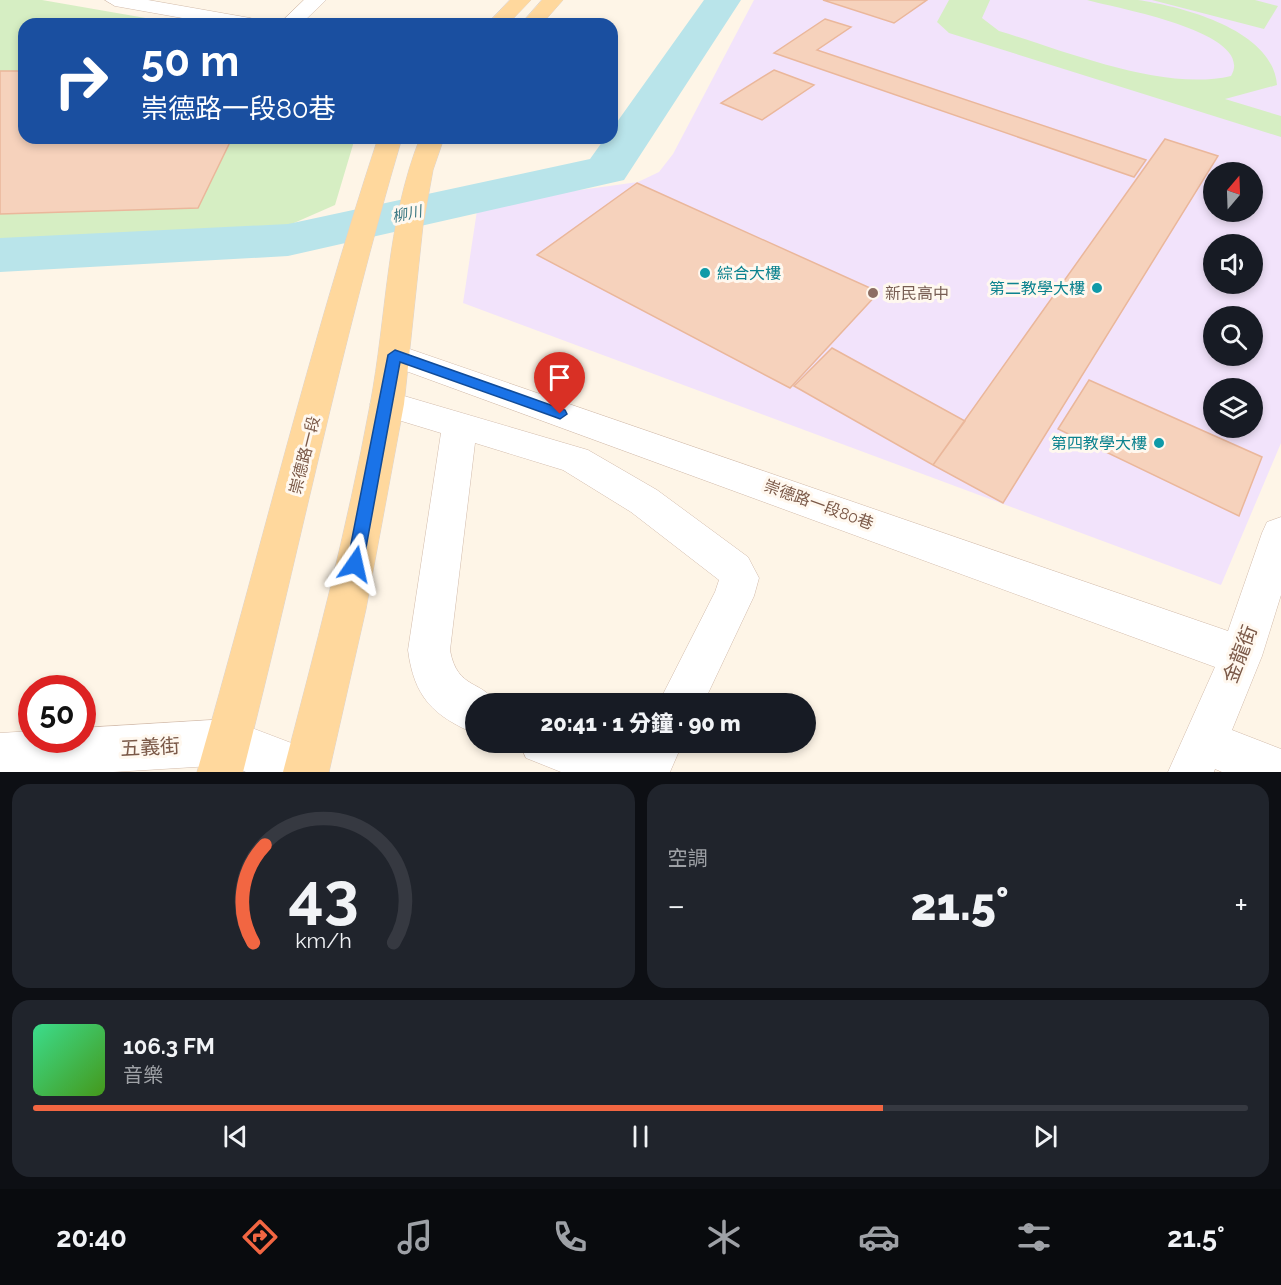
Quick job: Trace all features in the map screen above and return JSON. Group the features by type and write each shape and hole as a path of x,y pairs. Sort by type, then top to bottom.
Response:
{"main road":[{"path":"503,18 521,0"},
{"path":"536,18 553,0"},
{"name":"崇德路一段","path":"224,757 358,240 388,144"},
{"path":"306,772 346,609 387,404 395,355 409,225 420,170 430,144"}],"street":[{"path":"115,0 216,18"},
{"path":"296,18 316,0"},
{"name":"崇德路一段80巷","path":"395,355 1241,656"},
{"path":"387,404 575,460 644,501 734,569 739,578 734,596 686,693"},
{"path":"460,424 429,650 431,672 441,689 454,701 465,706"},
{"name":"金龍街","path":"1207,762 1281,533"},
{"path":"572,753 623,772 631,772"},
{"path":"638,772 649,765 655,753"},
{"name":"五義街","path":"0,756 224,757"},
{"path":"224,757 306,772"},
{"path":"1207,762 1280,772"}],"shaded area":[{"name":"新民高中","path":"754,0 1281,0 1281,443 1221,585 463,303 478,204 638,182 659,172 673,154"}],"green space":[{"path":"0,0 42,0 146,18 18,18 18,144 353,144 335,205 278,230 0,239"},
{"path":"949,0 990,0 982,18 999,31 1115,67 1175,79 1231,76 1233,60 1223,47 1204,35 1179,24 1087,0 1138,0 1157,3 1201,15 1223,24 1260,50 1272,66 1277,85 1225,99 1281,116 1281,137 949,33 937,22"},
{"path":"1152,0 1255,0 1278,6 1264,29"}],"building":[{"path":"823,0 927,0 894,23"},
{"path":"825,19 851,27 817,50 1146,160 1134,177 774,53"},
{"path":"774,70 814,85 762,120 721,103"},
{"path":"0,71 18,71 18,144 229,144 198,208 0,214"},
{"name":"第二教學大樓","path":"1165,139 1218,156 1214,162 1203,162 1203,180 1003,503 933,465"},
{"name":"綜合大樓","path":"637,183 879,292 790,388 537,255"},
{"path":"832,348 965,421 933,465 794,386"},
{"name":"第四教學大樓","path":"1089,380 1203,431 1203,438 1219,438 1262,457 1239,516 1058,429"}],"waterway":[{"name":"柳川","path":"0,255 288,240 607,170 723,0"}],"place":[{"name":"綜合大樓","path":"705,273"},
{"name":"第二教學大樓","path":"1097,288"},
{"name":"新民高中","path":"873,293"},
{"name":"第四教學大樓","path":"1159,443"}],"route":[{"path":"355,564 395,355 431,370 560,414"}]}
